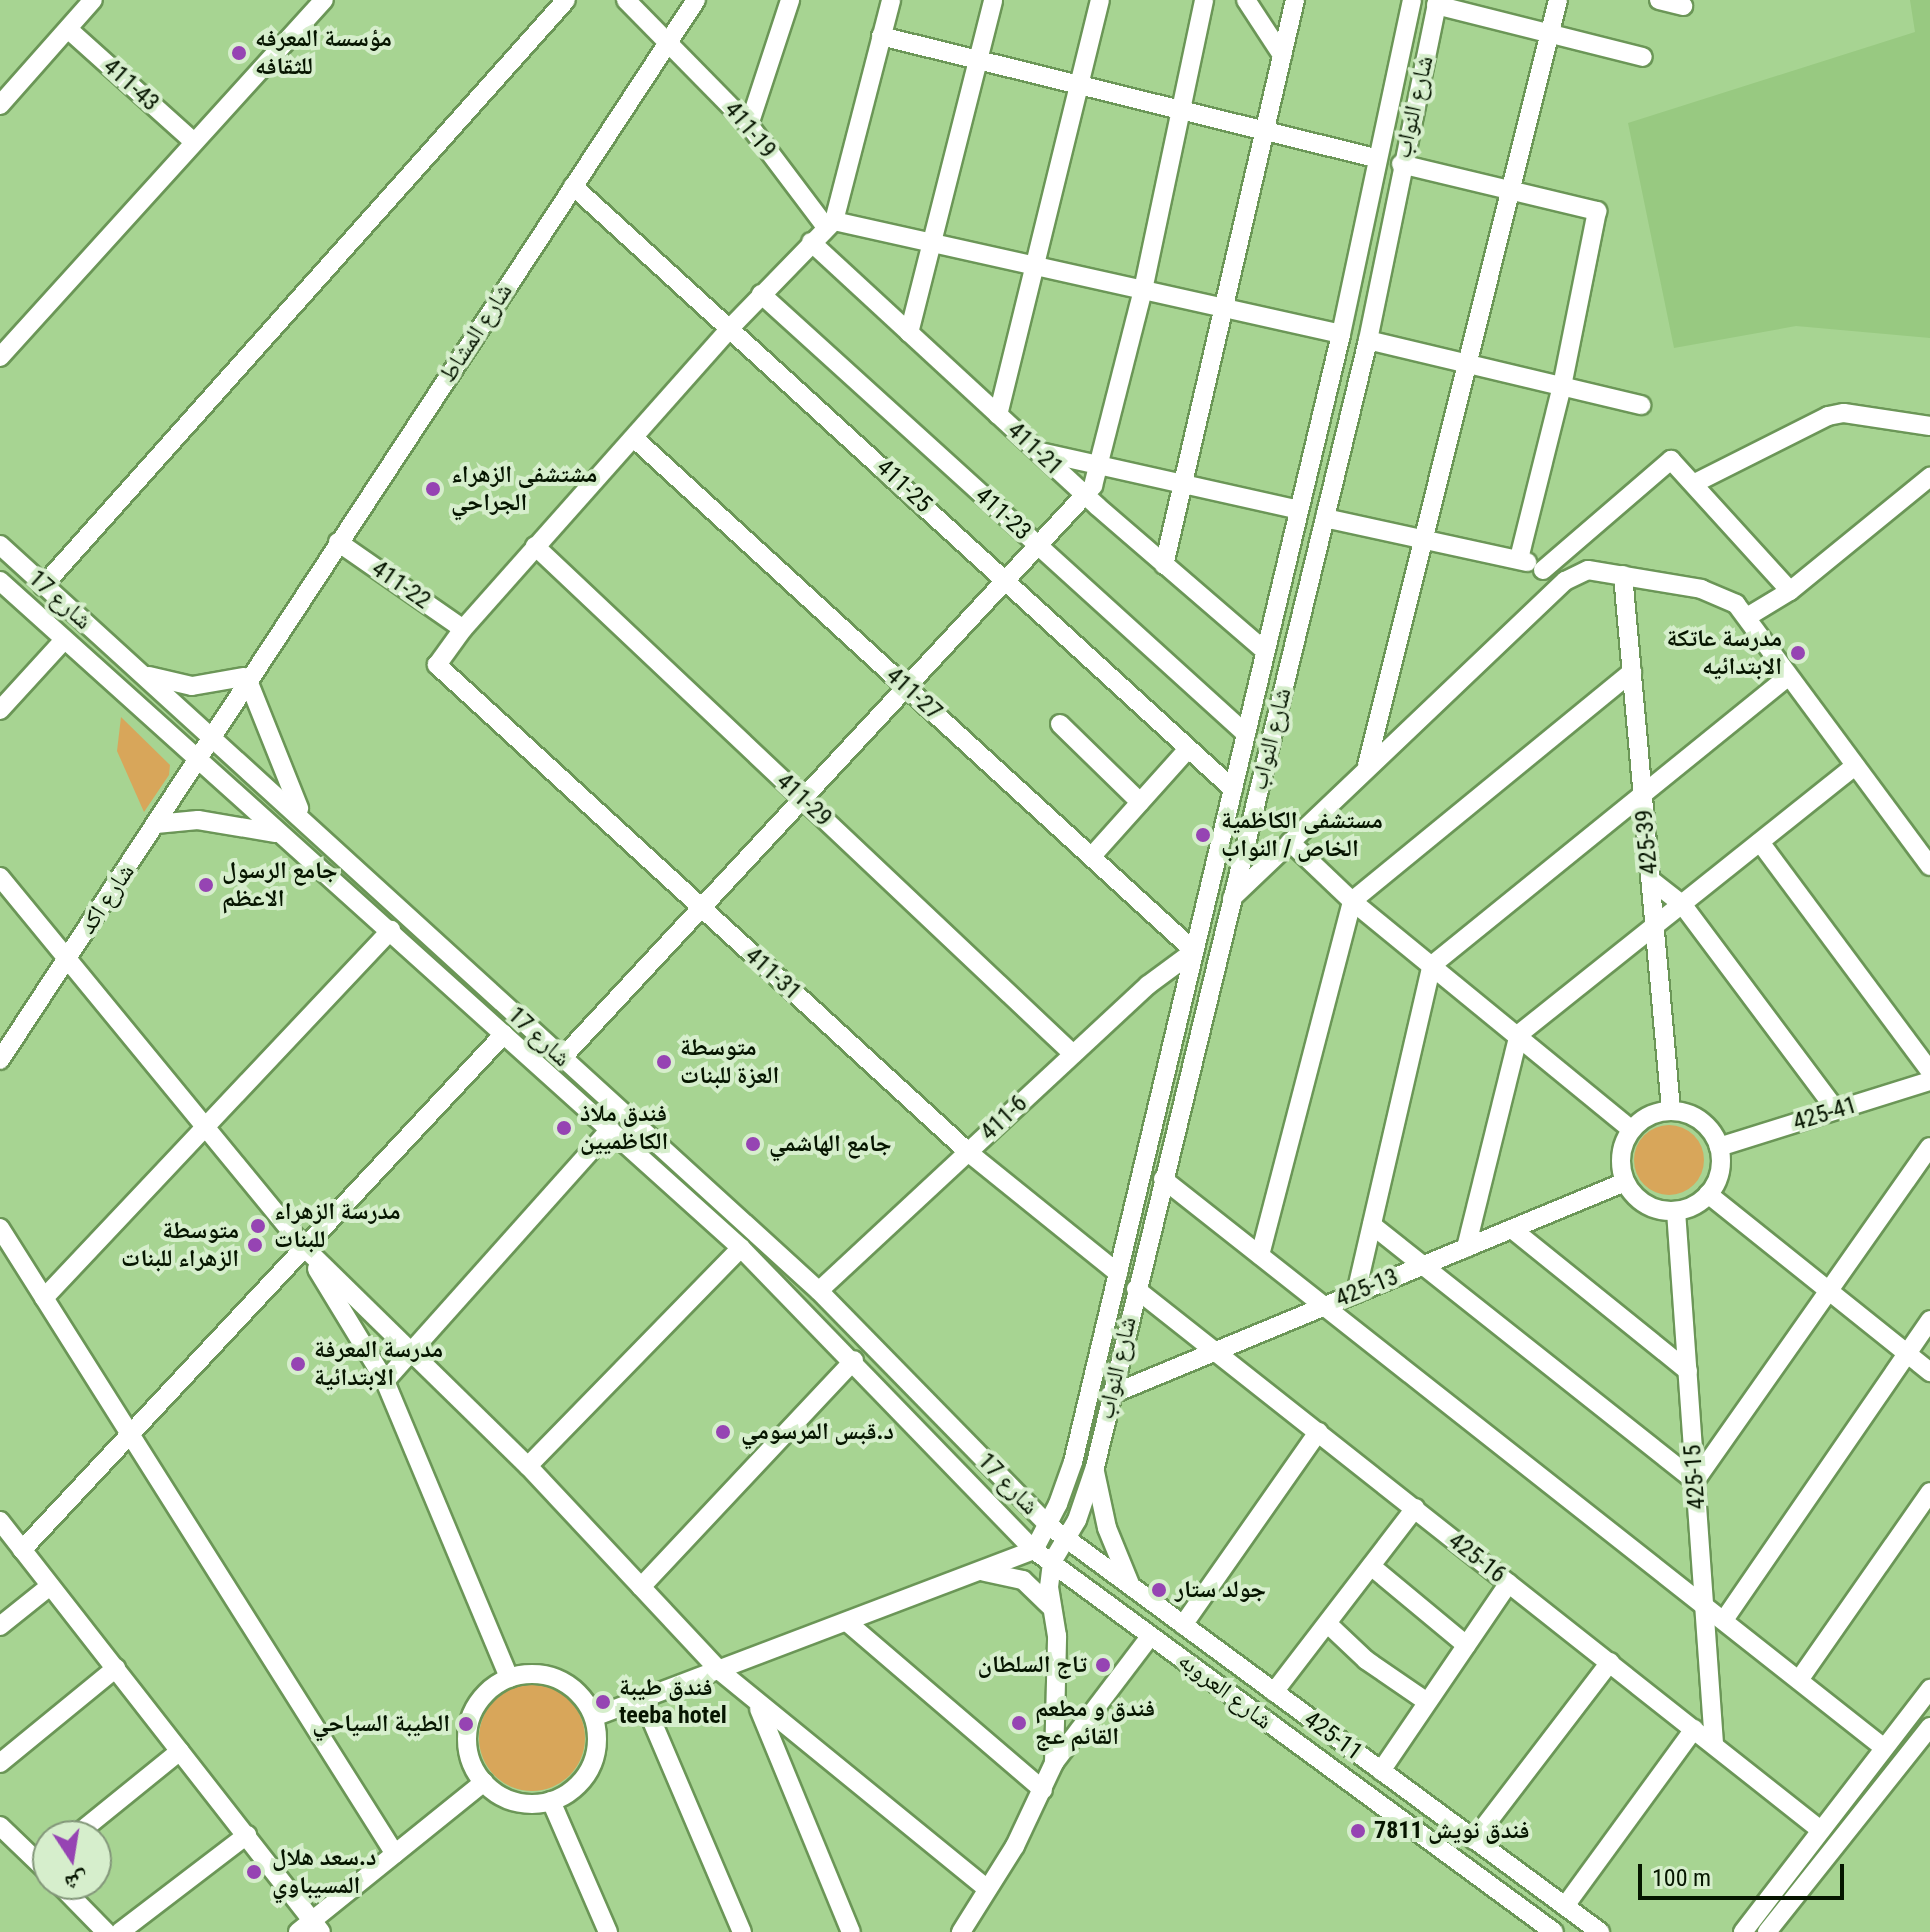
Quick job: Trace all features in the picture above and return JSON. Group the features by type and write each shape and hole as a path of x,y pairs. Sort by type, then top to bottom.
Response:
{"street":[{"path":"0,105 93,0"},
{"path":"0,357 324,0"},
{"path":"43,586 566,0"},
{"name":"411-19","path":"626,0 669,40 749,125 830,224"},
{"name":"شارع المشاط","path":"212,736 696,0"},
{"path":"749,125 790,0"},
{"path":"463,629 732,326 830,224 891,0"},
{"path":"909,333 993,0"},
{"path":"998,415 1100,0"},
{"path":"561,1059 1086,496 1100,465 1143,290 1204,0"},
{"path":"1246,0 1282,55"},
{"path":"1164,565 1295,0"},
{"name":"شارع النواب","path":"1034,1550 1048,1525 1073,1462 1341,334 1375,158 1412,0"},
{"path":"1367,765 1428,538 1465,364 1558,0"},
{"path":"1659,0 1683,6"},
{"path":"1437,3 1549,35 1643,57"},
{"name":"شارع النواب","path":"1052,1562 1067,1540 1095,1467 1368,340 1401,164 1437,3"},
{"name":"411-43","path":"68,29 194,142"},
{"path":"881,36 1375,158"},
{"path":"1401,164 1511,187 1597,211 1562,386 1519,558"},
{"name":"411-25","path":"573,186 732,326 1233,789"},
{"path":"830,224 932,243 1341,334"},
{"name":"411-21","path":"811,242 1086,496 1265,651"},
{"name":"411-23","path":"761,294 1246,734"},
{"path":"1368,340 1641,405"},
{"path":"1695,483 1828,416 1844,413 1930,426"},
{"name":"411-27","path":"634,438 1194,951"},
{"path":"1037,451 1299,510"},
{"path":"1543,570 1661,464 1671,460 1680,464 1790,591"},
{"path":"1747,617 1790,591 1930,477"},
{"path":"1325,518 1519,558 1565,581"},
{"name":"411-22","path":"338,542 463,629"},
{"name":"شارع 17","path":"0,545 304,818 561,1059 819,1291 1048,1525 1067,1540"},
{"name":"411-29","path":"535,546 1073,1054"},
{"path":"1232,898 1367,765 1565,581 1588,570 1724,596 1747,617 1788,677 1930,866"},
{"name":"425-39","path":"1623,575 1671,1110"},
{"name":"شارع 17","path":"0,581 196,761 391,930 741,1248 854,1360 1034,1550 1052,1562"},
{"name":"411-31","path":"463,629 437,665 968,1152 1118,1273"},
{"path":"0,710 63,641"},
{"path":"1260,1255 1352,901 1632,672"},
{"path":"141,673 192,686 250,675 304,818"},
{"path":"1356,1293 1432,965 1788,677"},
{"path":"1060,724 1140,802"},
{"name":"شارع اكد","path":"0,1060 212,736"},
{"path":"1092,856 1188,749"},
{"path":"1466,1248 1519,1034 1855,766"},
{"path":"156,824 212,821 280,834"},
{"path":"1290,842 1352,901 1519,1034 1631,1129"},
{"path":"1760,842 1930,1071"},
{"path":"0,877 303,1246 385,1381 509,1678"},
{"path":"1651,880 1682,904 1836,1110"},
{"path":"0,907 16,896"},
{"path":"44,1298 391,930"},
{"name":"411-6","path":"819,1291 1148,985 1194,951"},
{"path":"22,1550 131,1437 303,1246 504,1034"},
{"name":"425-41","path":"1719,1147 1930,1081"},
{"path":"1671,1110 1701,1120 1719,1147 1719,1172 1708,1194 1676,1211 1646,1205 1625,1182 1622,1146 1631,1129 1656,1112 1671,1110"},
{"path":"385,1381 415,1353 610,1129"},
{"path":"1372,1225 1695,1481 1831,1293 1930,1147"},
{"path":"1163,1179 1883,1747"},
{"name":"425-13","path":"1110,1395 1625,1182"},
{"path":"1708,1194 1930,1372"},
{"name":"425-15","path":"1676,1211 1714,1744"},
{"path":"0,1228 395,1854"},
{"path":"1512,1229 1688,1371"},
{"path":"303,1246 528,1466 720,1671 757,1706 987,1889"},
{"path":"528,1466 741,1248"},
{"name":"425-16","path":"1136,1289 1818,1828"},
{"path":"1724,1620 1930,1320"},
{"path":"641,1587 854,1360"},
{"path":"1183,1625 1318,1432"},
{"path":"1095,1467 1107,1528 1131,1587"},
{"path":"1799,1680 1930,1492"},
{"path":"1274,1692 1329,1625 1415,1508"},
{"path":"0,1521 247,1835 311,1928 484,1782"},
{"name":"425-11","path":"1067,1540 1600,1932"},
{"path":"594,1717 1034,1550"},
{"path":"1052,1562 1052,1608 1057,1636 1054,1763"},
{"name":"شارع العروبه","path":"1052,1562 1554,1932"},
{"path":"1371,1566 1466,1645"},
{"path":"973,1573 1009,1573 1035,1587 1052,1608"},
{"path":"1381,1771 1509,1583"},
{"path":"0,1626 50,1586"},
{"path":"847,1622 1043,1790"},
{"path":"1329,1625 1366,1660 1427,1702"},
{"path":"961,1932 1043,1790 1054,1763 1148,1639"},
{"path":"1474,1840 1610,1662"},
{"path":"0,1763 116,1668"},
{"path":"534,1674 560,1680 586,1702 594,1717 596,1751 590,1768 580,1782 551,1801 515,1801 484,1782 467,1744 469,1724 477,1704 509,1678 534,1674"},
{"path":"1743,1932 1818,1828 1930,1689"},
{"path":"643,1700 742,1932"},
{"path":"757,1706 851,1932"},
{"path":"1767,1932 1930,1727"},
{"path":"1565,1906 1694,1729"},
{"path":"95,1820 180,1751"},
{"path":"551,1801 608,1932"},
{"path":"0,1826 32,1854"},
{"path":"120,1932 247,1835"},
{"path":"75,1900 106,1932"},
{"path":"1783,1912 1785,1932"}],"shaded area":[{"path":"1910,0 1930,0 1930,338 1796,326 1674,348 1628,123 1915,32"},
{"path":"121,717 170,765 169,775 144,812 117,751"},
{"path":"1669,1125 1694,1135 1704,1160 1694,1185 1669,1195 1644,1185 1634,1160 1644,1135"},
{"path":"532,1685 552,1689 570,1700 581,1718 585,1738 581,1758 570,1776 552,1787 532,1791 512,1787 494,1776 483,1758 479,1738 483,1718 494,1700 512,1689"}],"place":[{"name":"مؤسسة المعرفه للثقافه","path":"239,53"},
{"name":"مشتشفى الزهراء الجراحي","path":"433,489"},
{"name":"مدرسة عاتكة الابتدائيه","path":"1798,653"},
{"name":"مستشفى الكاظمية الخاص / النواب","path":"1203,835"},
{"name":"جامع الرسول الاعظم","path":"206,885"},
{"name":"متوسطة العزة للبنات","path":"664,1062"},
{"name":"فندق ملاذ الكاظميين","path":"564,1128"},
{"name":"جامع الهاشمي","path":"753,1144"},
{"name":"مدرسة الزهراء للبنات","path":"258,1226"},
{"name":"متوسطة الزهراء للبنات","path":"255,1245"},
{"name":"مدرسة المعرفة الابتدائية","path":"298,1364"},
{"name":"د.قبس المرسومي","path":"723,1432"},
{"name":"جولد ستار","path":"1159,1590"},
{"name":"تاج السلطان","path":"1103,1665"},
{"name":"فندق طيبة teeba hotel","path":"603,1702"},
{"name":"فندق و مطعم القائم عج","path":"1019,1723"},
{"name":"الطيبة السياحي","path":"466,1724"},
{"name":"فندق نويش 7811","path":"1358,1831"},
{"name":"د.سعد هلال المسيباوي","path":"254,1872"}]}
